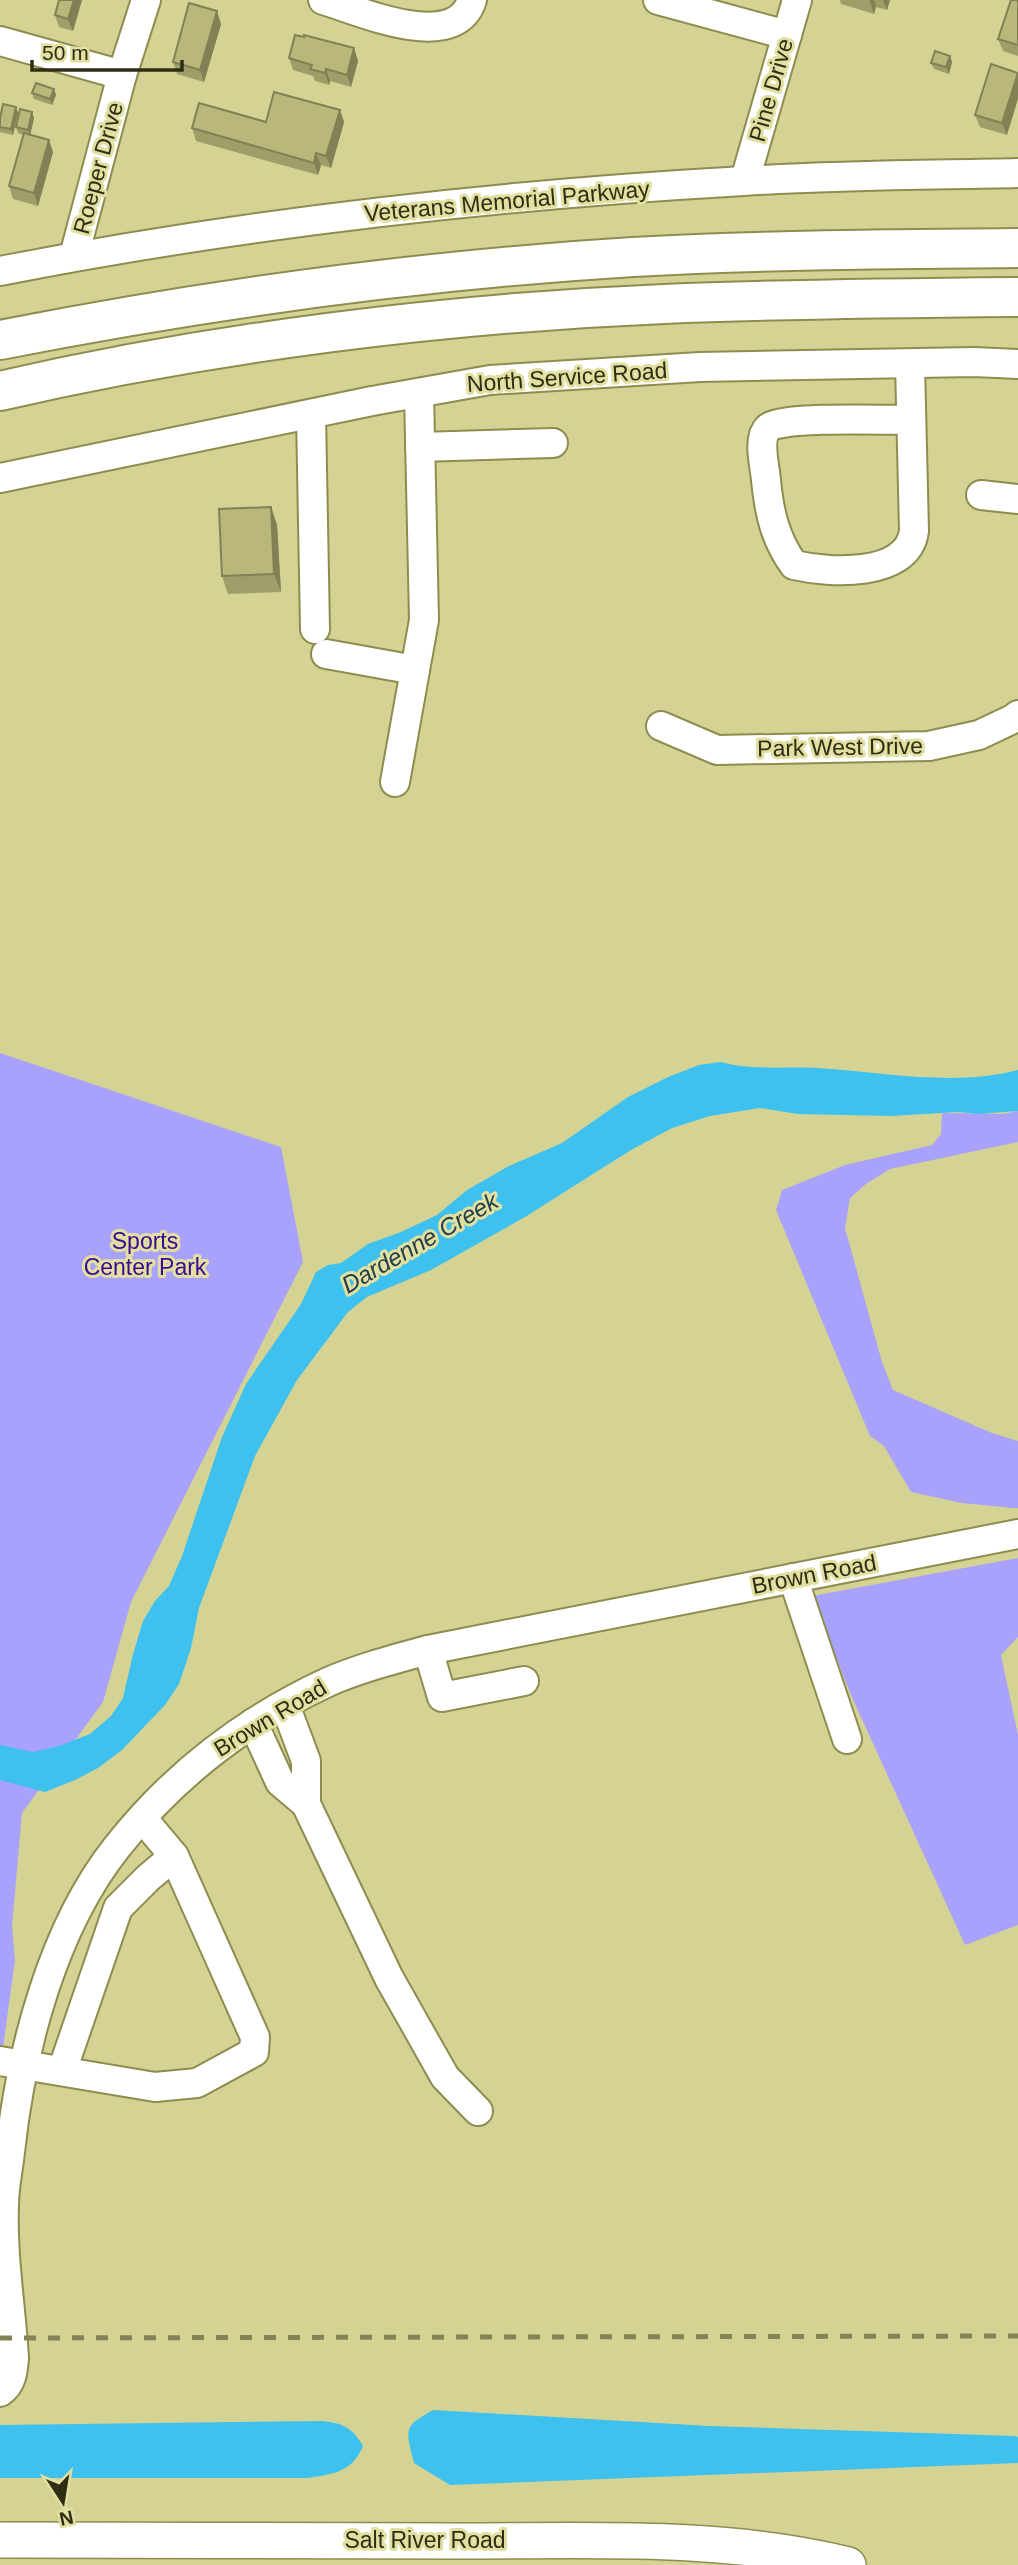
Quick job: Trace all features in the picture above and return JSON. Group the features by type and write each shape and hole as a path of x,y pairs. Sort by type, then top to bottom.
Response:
{"highway":[{"path":"0,340 211,302 456,271 648,257 1018,248"},
{"path":"0,391 227,349 444,321 662,304 1018,296"}],"main road":[{"name":"Salt River Road","path":"0,2540 463,2553 600,2539 723,2545 848,2565"}],"street":[{"name":"Roeper Drive","path":"74,256 122,75 146,0"},
{"path":"323,0 407,25 433,28 451,24 470,7 472,0"},
{"path":"658,0 787,35"},
{"name":"Pine Drive","path":"746,180 797,0"},
{"path":"0,41 122,75"},
{"name":"Veterans Memorial Parkway","path":"0,271 74,256 343,217 550,195 746,180 1018,173"},
{"path":"909,364 911,420 914,531 912,545 897,560 866,568 812,569 794,565 781,547 769,511 763,448 768,427 777,422 911,420"},
{"name":"North Service Road","path":"0,478 490,380 700,367 1018,364"},
{"path":"395,782 424,620 418,393"},
{"path":"311,414 315,629"},
{"path":"420,447 553,443"},
{"path":"981,495 1018,499"},
{"path":"326,654 415,670"},
{"name":"Park West Drive","path":"661,726 717,750 929,746 979,735 1018,715"},
{"name":"Brown Road","path":"0,2392 6,2388 12,2374 14,2358 4,2239 4,2203 14,2115 12,2063 41,2000 61,1946 86,1896 117,1847 174,1785 210,1753 253,1723 329,1682 428,1650 1018,1534"},
{"path":"793,1578 847,1739"},
{"path":"428,1650 442,1697 524,1681"},
{"path":"285,1704 306,1761 306,1804"},
{"path":"253,1723 280,1782 306,1804 389,1979 445,2077 478,2111"},
{"path":"12,2063 155,2087 197,2083 254,2052 255,2037 174,1856 143,1819"},
{"path":"62,2071 118,1908 174,1856"}],"green space":[{"name":"Sports Center Park","path":"0,1053 281,1147 303,1262 131,1602 103,1702 22,1813 12,1926 15,1960 0,2069"},
{"path":"1018,1111 1018,1142 890,1169 850,1198 845,1228 882,1362 893,1390 992,1433 1018,1441 1018,1508 1012,1508 962,1503 911,1492 884,1446 870,1436 776,1210 782,1190 845,1165 932,1145 941,1134 942,1113 1003,1114"},
{"path":"1018,1558 1018,1637 1001,1655 1018,1735 1018,1925 965,1945 850,1693 812,1596"}],"water":[{"name":"Dardenne Creek","path":"721,1062 757,1067 818,1068 943,1078 993,1075 1018,1070 1018,1111 891,1116 798,1114 760,1108 710,1116 672,1128 431,1270 367,1297 348,1312 297,1380 255,1456 199,1608 191,1648 179,1684 165,1705 122,1750 98,1768 75,1780 45,1792 0,1780 0,1745 33,1752 59,1746 90,1734 111,1716 123,1698 143,1621 155,1601 169,1586 182,1556 222,1437 246,1384 301,1304 316,1272 328,1265 341,1263 368,1244 437,1215 467,1190 509,1166 562,1143 628,1097 699,1065"},
{"path":"433,2410 709,2426 1016,2436 1018,2463 450,2485 414,2463 409,2443 411,2426"},
{"path":"322,2421 347,2428 363,2446 359,2455 348,2466 317,2477 0,2478 0,2425"}],"building":[{"path":"59,0 74,0 68,19 55,15"},
{"path":"1011,0 1018,0 1018,45 998,39"},
{"path":"189,3 217,11 200,70 173,62"},
{"path":"295,35 354,48 347,75 326,69 325,73 310,69 312,65 289,58"},
{"path":"935,51 950,56 946,67 931,63"},
{"path":"991,64 1018,73 1002,123 975,115"},
{"path":"36,83 54,89 50,99 32,93"},
{"path":"274,92 340,110 326,156 316,153 314,163 192,128 199,103 266,122"},
{"path":"3,104 16,107 11,129 0,127"},
{"path":"20,109 32,112 28,130 16,127"},
{"path":"24,133 49,140 34,193 9,186"},
{"path":"271,507 274,574 222,576 219,509"}],"railway":[{"path":"0,2338 1018,2336"}]}
